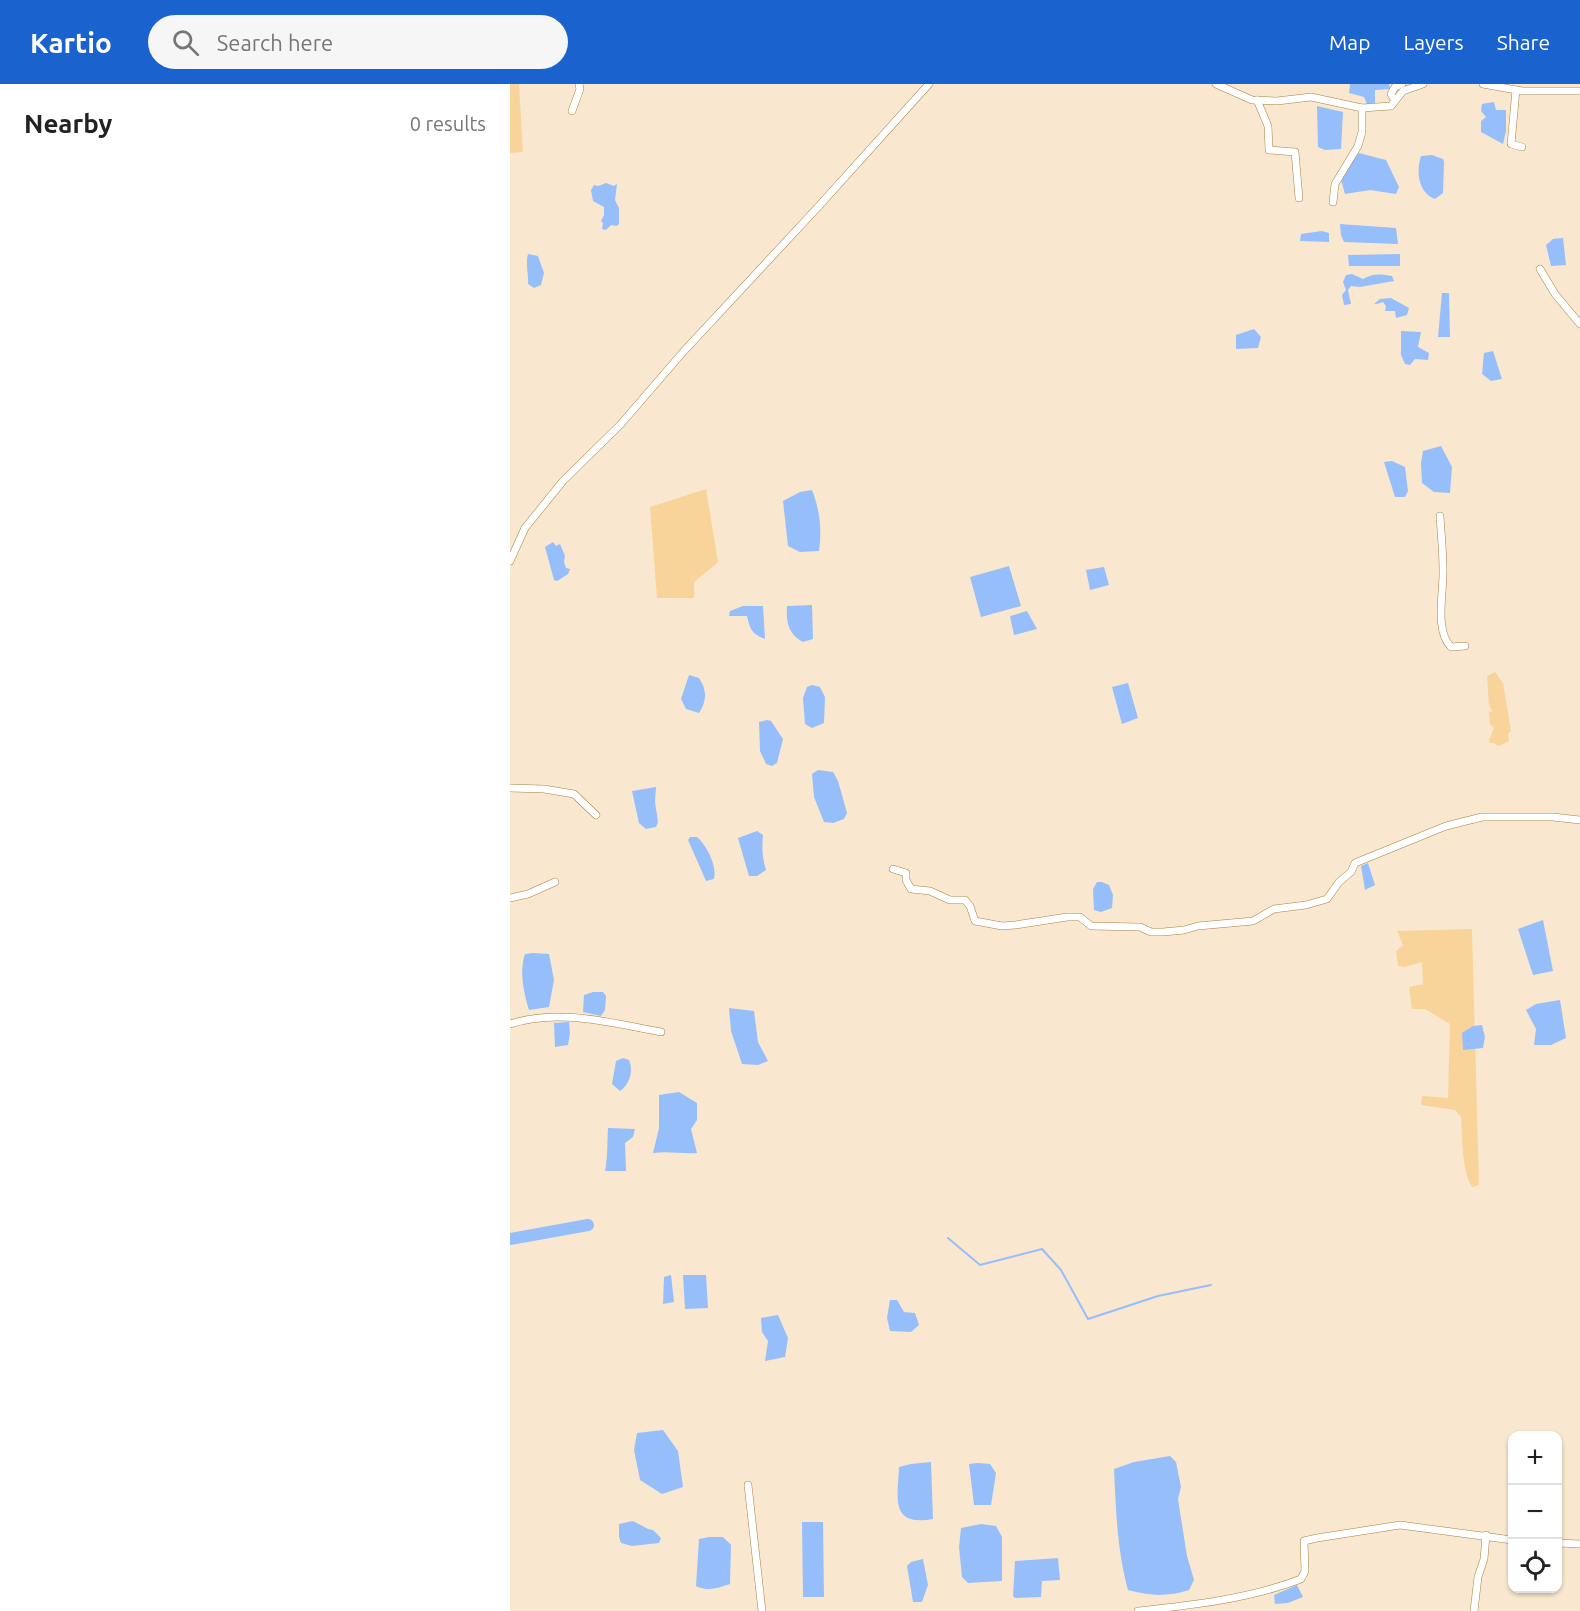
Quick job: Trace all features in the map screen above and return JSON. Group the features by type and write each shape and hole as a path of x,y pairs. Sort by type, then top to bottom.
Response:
{"street":[{"path":"572,111 580,89 579,84"},
{"path":"510,561 525,528 563,481 620,425 684,351 929,84"},
{"path":"1216,84 1252,100 1311,97 1362,108 1391,106 1403,91 1423,84"},
{"path":"1395,101 1391,94 1395,87 1402,84"},
{"path":"1483,84 1516,90 1580,91"},
{"path":"1516,90 1511,144 1522,147"},
{"path":"1257,100 1268,126 1269,150 1295,152 1299,198"},
{"path":"1334,202 1335,184 1358,146 1362,132 1362,108"},
{"path":"1540,269 1555,294 1580,324"},
{"path":"1440,516 1444,571 1440,604 1446,642 1451,647 1465,646"},
{"path":"510,788 544,789 574,794 596,815"},
{"path":"893,869 906,873 906,880 911,889 930,891 950,900 965,900 970,906 975,921 1008,926 1080,917 1091,926 1140,927 1151,932 1184,930 1198,926 1253,921 1274,909 1306,905 1327,899 1339,882 1351,872 1355,863 1446,826 1482,817 1553,817 1580,820"},
{"path":"510,898 528,894 555,882"},
{"path":"510,1024 524,1020 575,1017 604,1020 661,1032"},
{"path":"748,1485 762,1611"},
{"path":"1138,1611 1210,1603 1282,1586 1301,1579 1305,1571 1304,1541 1317,1538 1400,1526 1508,1539"},
{"path":"1474,1611 1486,1535"},
{"path":"1562,1543 1580,1544"}],"shaded area":[{"path":"510,84 519,84 523,152 510,153"},
{"path":"706,489 718,562 694,582 694,598 657,598 650,507"},
{"path":"1495,672 1503,683 1511,731 1508,734 1509,741 1498,746 1490,743 1489,740 1494,728 1490,724 1489,712 1493,711 1489,706 1487,676"},
{"path":"1472,929 1479,1185 1472,1187 1464,1163 1461,1117 1455,1110 1421,1105 1422,1096 1448,1098 1450,1024 1425,1009 1412,1009 1409,987 1423,984 1422,962 1405,967 1398,966 1396,951 1403,945 1397,931"}],"water":[{"path":"1350,84 1389,84 1390,89 1375,90 1375,103 1367,104 1364,97 1349,93"},
{"path":"1494,102 1496,110 1506,110 1506,131 1503,144 1481,132 1481,121 1486,117 1481,111 1482,104"},
{"path":"1317,106 1343,112 1341,149 1325,150 1318,147"},
{"path":"1359,153 1386,160 1399,187 1396,194 1370,190 1345,194 1341,180"},
{"path":"1432,155 1443,159 1444,162 1443,193 1435,199 1425,192 1419,175 1421,156"},
{"path":"606,183 614,186 617,184 615,200 619,208 619,224 611,225 606,230 602,229 601,221 604,207 593,201 591,190 594,185"},
{"path":"1340,224 1396,228 1398,244 1344,242"},
{"path":"1322,231 1329,233 1329,242 1300,241 1301,234"},
{"path":"1563,238 1566,265 1551,266 1546,245 1553,239"},
{"path":"528,254 538,256 544,273 541,285 534,288 528,284"},
{"path":"1400,254 1400,266 1349,266 1348,255"},
{"path":"1352,274 1363,279 1374,275 1388,275 1392,276 1394,281 1360,287 1351,286 1348,290 1351,304 1344,305 1342,295 1346,290 1343,282 1346,275"},
{"path":"1442,293 1449,293 1450,337 1438,337"},
{"path":"1391,298 1409,308 1407,315 1396,318 1395,311 1385,311 1386,306 1383,302 1374,304 1380,299"},
{"path":"1254,329 1261,337 1258,348 1236,349 1236,335"},
{"path":"1401,331 1421,332 1418,347 1429,353 1428,360 1415,359 1410,365 1405,364 1401,355"},
{"path":"1493,351 1502,379 1491,381 1482,374 1484,353"},
{"path":"1441,446 1452,467 1450,493 1434,492 1422,483 1423,451"},
{"path":"1392,461 1405,467 1408,491 1405,497 1395,497 1384,462"},
{"path":"812,490 820,520 819,551 800,552 788,546 783,501 800,492"},
{"path":"553,542 556,546 560,544 565,556 566,568 570,569 568,574 557,581 554,580 545,547"},
{"path":"1009,566 1021,606 981,617 970,577"},
{"path":"1104,567 1109,585 1090,590 1086,570"},
{"path":"812,605 813,639 803,642 794,635 789,627 787,606"},
{"path":"743,606 763,606 765,639 752,630 747,616 729,616 730,611"},
{"path":"1027,611 1037,629 1014,635 1010,616"},
{"path":"689,675 699,678 704,687 705,700 699,713 686,709 681,699"},
{"path":"1128,683 1138,718 1122,724 1112,687"},
{"path":"812,685 820,687 825,697 824,723 812,728 805,724 803,698 807,687"},
{"path":"771,721 783,739 777,763 772,766 766,764 760,751 759,722"},
{"path":"818,770 833,772 838,781 847,813 844,819 833,823 824,822 814,797 812,774"},
{"path":"656,787 655,802 658,822 656,827 646,829 639,823 632,791"},
{"path":"757,831 763,835 766,870 757,876 749,876 738,838"},
{"path":"690,837 697,837 708,851 713,862 714,879 706,881 688,840"},
{"path":"1368,863 1375,885 1365,890 1361,866"},
{"path":"1097,882 1109,885 1113,895 1112,908 1101,912 1094,910 1093,889"},
{"path":"1543,920 1553,971 1533,975 1518,929"},
{"path":"525,954 549,954 554,980 549,1007 529,1010 522,967"},
{"path":"603,992 606,996 605,1010 601,1016 583,1012 584,995"},
{"path":"1560,1000 1566,1038 1551,1045 1534,1045 1536,1029 1526,1010 1536,1004"},
{"path":"729,1008 754,1011 758,1042 768,1061 758,1065 742,1064 731,1031"},
{"path":"569,1022 568,1045 555,1047 554,1023"},
{"path":"1482,1025 1485,1037 1483,1048 1463,1050 1462,1033 1473,1026"},
{"path":"623,1058 629,1060 631,1073 626,1085 620,1091 612,1084 616,1061"},
{"path":"679,1092 697,1103 697,1120 691,1129 697,1153 653,1153 659,1128 659,1095"},
{"path":"608,1128 635,1129 633,1137 625,1143 626,1171 605,1171"},
{"path":"671,1275 674,1302 663,1304 664,1277"},
{"path":"683,1275 706,1275 708,1308 685,1309"},
{"path":"890,1300 897,1300 904,1312 915,1313 919,1325 911,1332 890,1331 887,1318"},
{"path":"778,1315 788,1338 785,1357 765,1361 768,1341 762,1332 761,1318"},
{"path":"663,1430 678,1451 683,1487 662,1494 640,1480 634,1450 637,1433"},
{"path":"1170,1456 1176,1462 1181,1487 1178,1499 1187,1556 1194,1580 1189,1590 1173,1594 1144,1594 1128,1590 1119,1545 1114,1469 1134,1462"},
{"path":"931,1462 933,1519 909,1518 899,1507 899,1467"},
{"path":"969,1464 990,1464 996,1473 991,1505 974,1505"},
{"path":"633,1521 653,1530 661,1538 659,1543 632,1546 621,1543 619,1524"},
{"path":"802,1522 823,1522 824,1597 803,1597"},
{"path":"981,1524 996,1526 1002,1537 1002,1581 968,1583 962,1577 959,1547 961,1528"},
{"path":"723,1537 731,1545 730,1584 709,1589 696,1586 699,1539"},
{"path":"1058,1558 1060,1580 1042,1581 1041,1597 1015,1598 1013,1596 1015,1561"},
{"path":"923,1559 928,1585 922,1602 913,1602 907,1566 911,1562"},
{"path":"1297,1585 1303,1597 1288,1603 1275,1604 1274,1595"}],"waterway":[{"path":"510,1239 588,1225"},
{"path":"948,1238 980,1265 1042,1249 1061,1270 1088,1319 1158,1296 1211,1285"}]}
